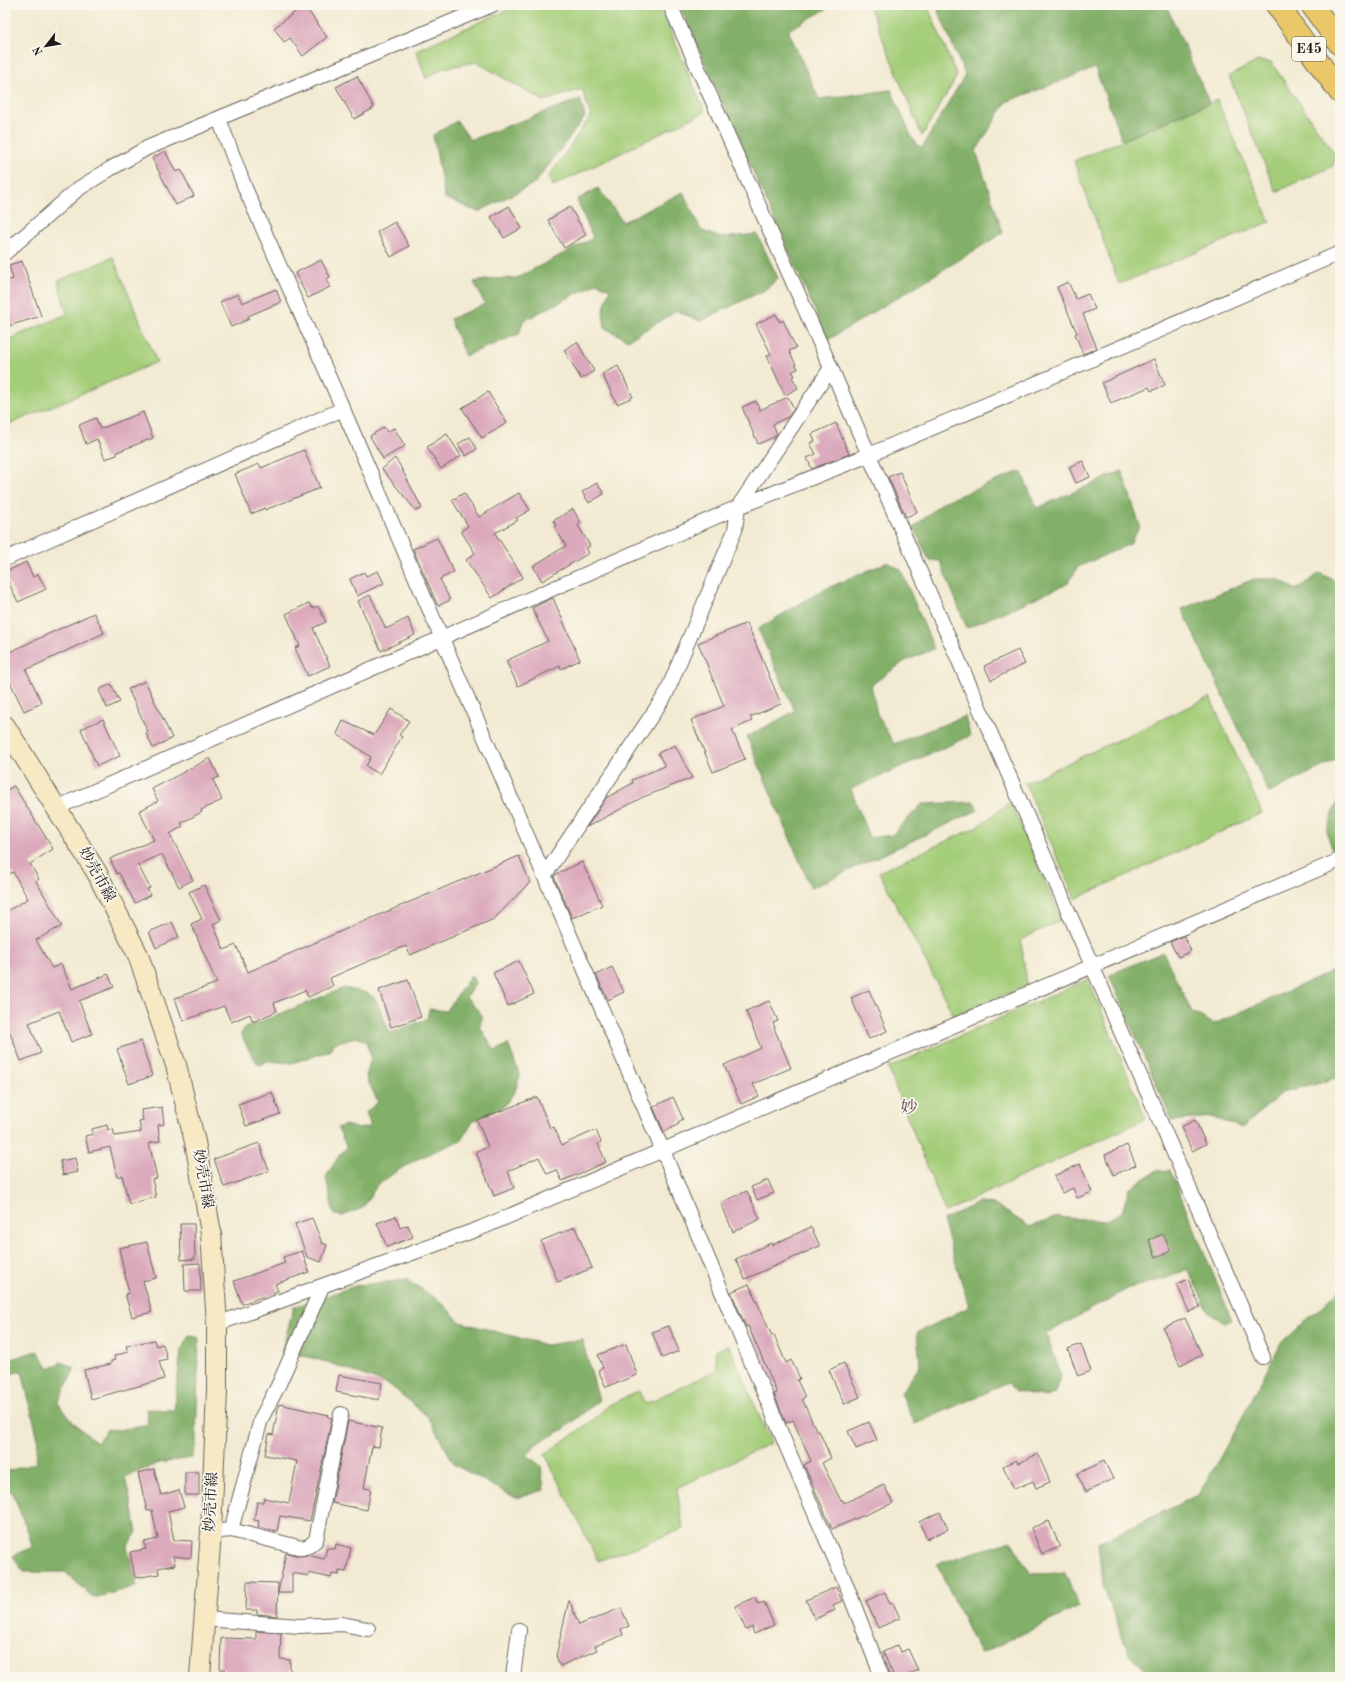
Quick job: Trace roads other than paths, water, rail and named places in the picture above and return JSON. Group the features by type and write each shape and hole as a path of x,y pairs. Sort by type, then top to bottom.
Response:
{"highway":[{"name":"E45","path":"1277,5 1340,92"},
{"name":"E45","path":"1312,5 1340,44"}],"main road":[{"name":"妙売市線","path":"5,726 97,873 138,955 176,1066 195,1142 211,1233 217,1324 217,1391 211,1532 200,1677"}],"street":[{"path":"5,253 78,189 110,168 147,148 492,5"},
{"path":"670,5 832,368 1263,1357"},
{"path":"219,119 245,188 343,409 663,1151 845,1582 882,1677"},
{"path":"56,808 738,507 869,455 1340,253"},
{"path":"544,876 666,694 735,530 738,507 832,368"},
{"path":"5,559 343,409"},
{"path":"217,1324 481,1228 1340,860"},
{"path":"231,1530 261,1419 278,1386 322,1286"},
{"path":"211,1532 231,1530 302,1548 309,1546 316,1540 342,1414"},
{"path":"204,1620 300,1626 342,1624 368,1629"},
{"path":"513,1677 519,1630"}],"district":[{"name":"妙","path":"909,1108"}]}
